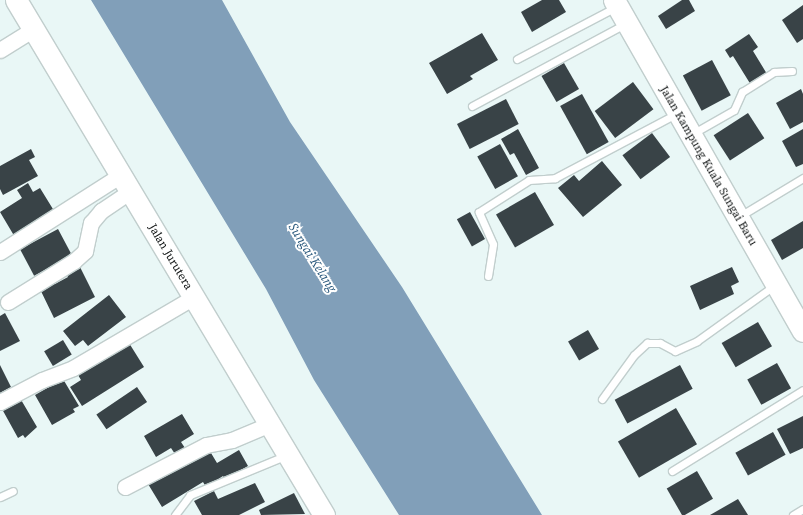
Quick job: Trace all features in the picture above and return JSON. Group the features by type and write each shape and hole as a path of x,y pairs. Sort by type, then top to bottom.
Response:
{"street":[{"name":"Jalan Jurutera","path":"16,0 324,515"},
{"name":"Jalan Kampung Kuala Sungai Baru","path":"620,10 736,218 777,284 803,331"},
{"path":"0,50 34,29"},
{"path":"0,252 126,183"},
{"path":"8,302 74,261 85,251 91,223 126,183"},
{"path":"0,402 42,380 73,368 194,297"},
{"path":"125,487 206,445 232,440 270,424"}],"lane":[{"path":"517,59 620,10"},
{"path":"472,106 620,10"},
{"path":"690,135 734,110 742,92 774,72 792,71"},
{"path":"488,276 492,244 479,212 529,180 555,178 678,113"},
{"path":"736,218 803,178"},
{"path":"602,399 634,355 647,343 660,343 675,351 697,341 777,284"},
{"path":"672,471 803,390"},
{"path":"174,515 183,502 196,492 288,455"},
{"path":"0,497 13,491"},
{"path":"792,515 803,509"}],"water":[{"name":"Sungai Kelang","path":"91,0 222,0 290,122 402,287 542,515 399,515 314,380 266,289"}],"building":[{"path":"542,0 559,0 566,12 532,32 521,12"},
{"path":"682,0 689,0 695,11 666,29 658,16"},
{"path":"803,5 803,39 797,43 782,20"},
{"path":"482,33 498,60 470,76 473,79 447,94 429,63"},
{"path":"749,34 758,47 753,51 767,74 751,85 733,56 730,58 725,50"},
{"path":"712,60 731,95 702,111 683,75"},
{"path":"564,63 579,89 556,102 541,76"},
{"path":"633,82 653,109 615,138 595,111"},
{"path":"801,89 803,94 803,122 790,129 776,103"},
{"path":"582,94 609,142 587,154 560,106"},
{"path":"506,99 519,124 470,149 457,124"},
{"path":"748,113 764,138 730,160 714,135"},
{"path":"518,129 539,168 526,175 514,153 510,155 501,139"},
{"path":"803,129 803,164 796,167 782,141"},
{"path":"652,133 670,157 641,179 622,155"},
{"path":"500,144 518,176 495,189 477,157"},
{"path":"31,149 35,157 29,160 38,176 3,195 0,189 0,166"},
{"path":"602,161 622,185 583,217 558,188 574,175 579,181"},
{"path":"28,183 33,192 40,188 56,214 16,239 0,212 22,198 17,190"},
{"path":"535,192 554,225 515,247 496,214"},
{"path":"470,212 485,239 472,246 457,219"},
{"path":"803,221 803,248 782,260 771,240"},
{"path":"58,229 72,255 34,276 20,249"},
{"path":"78,263 95,297 54,318 38,285 52,278 55,284 68,277 64,270"},
{"path":"732,267 739,282 731,286 734,294 700,310 690,286"},
{"path":"109,295 126,317 88,346 83,340 75,346 63,331"},
{"path":"5,313 20,341 0,351 0,316"},
{"path":"758,322 772,346 736,367 722,343"},
{"path":"588,330 599,349 579,361 568,342"},
{"path":"63,340 72,355 53,366 44,351"},
{"path":"129,343 144,367 82,406 70,387 81,380 78,375"},
{"path":"777,363 791,388 761,405 747,379"},
{"path":"0,365 11,387 0,393"},
{"path":"680,365 693,389 627,424 615,400"},
{"path":"63,379 79,406 73,409 75,412 52,425 35,395"},
{"path":"137,387 147,402 106,429 96,414"},
{"path":"20,398 37,427 25,438 23,435 18,438 2,409"},
{"path":"676,408 697,444 639,478 618,441"},
{"path":"182,414 194,434 181,442 185,448 175,454 171,448 156,457 144,436"},
{"path":"803,416 803,448 790,454 777,429"},
{"path":"773,432 786,455 748,476 735,453"},
{"path":"208,448 217,463 239,450 248,466 225,479 223,476 206,487 203,482 162,507 145,479"},
{"path":"697,471 713,499 685,515 682,515 667,489"},
{"path":"255,483 265,502 239,515 202,515 194,501 214,491 218,499"},
{"path":"294,493 305,514 261,515 259,510"},
{"path":"738,499 748,515 710,515"}]}
